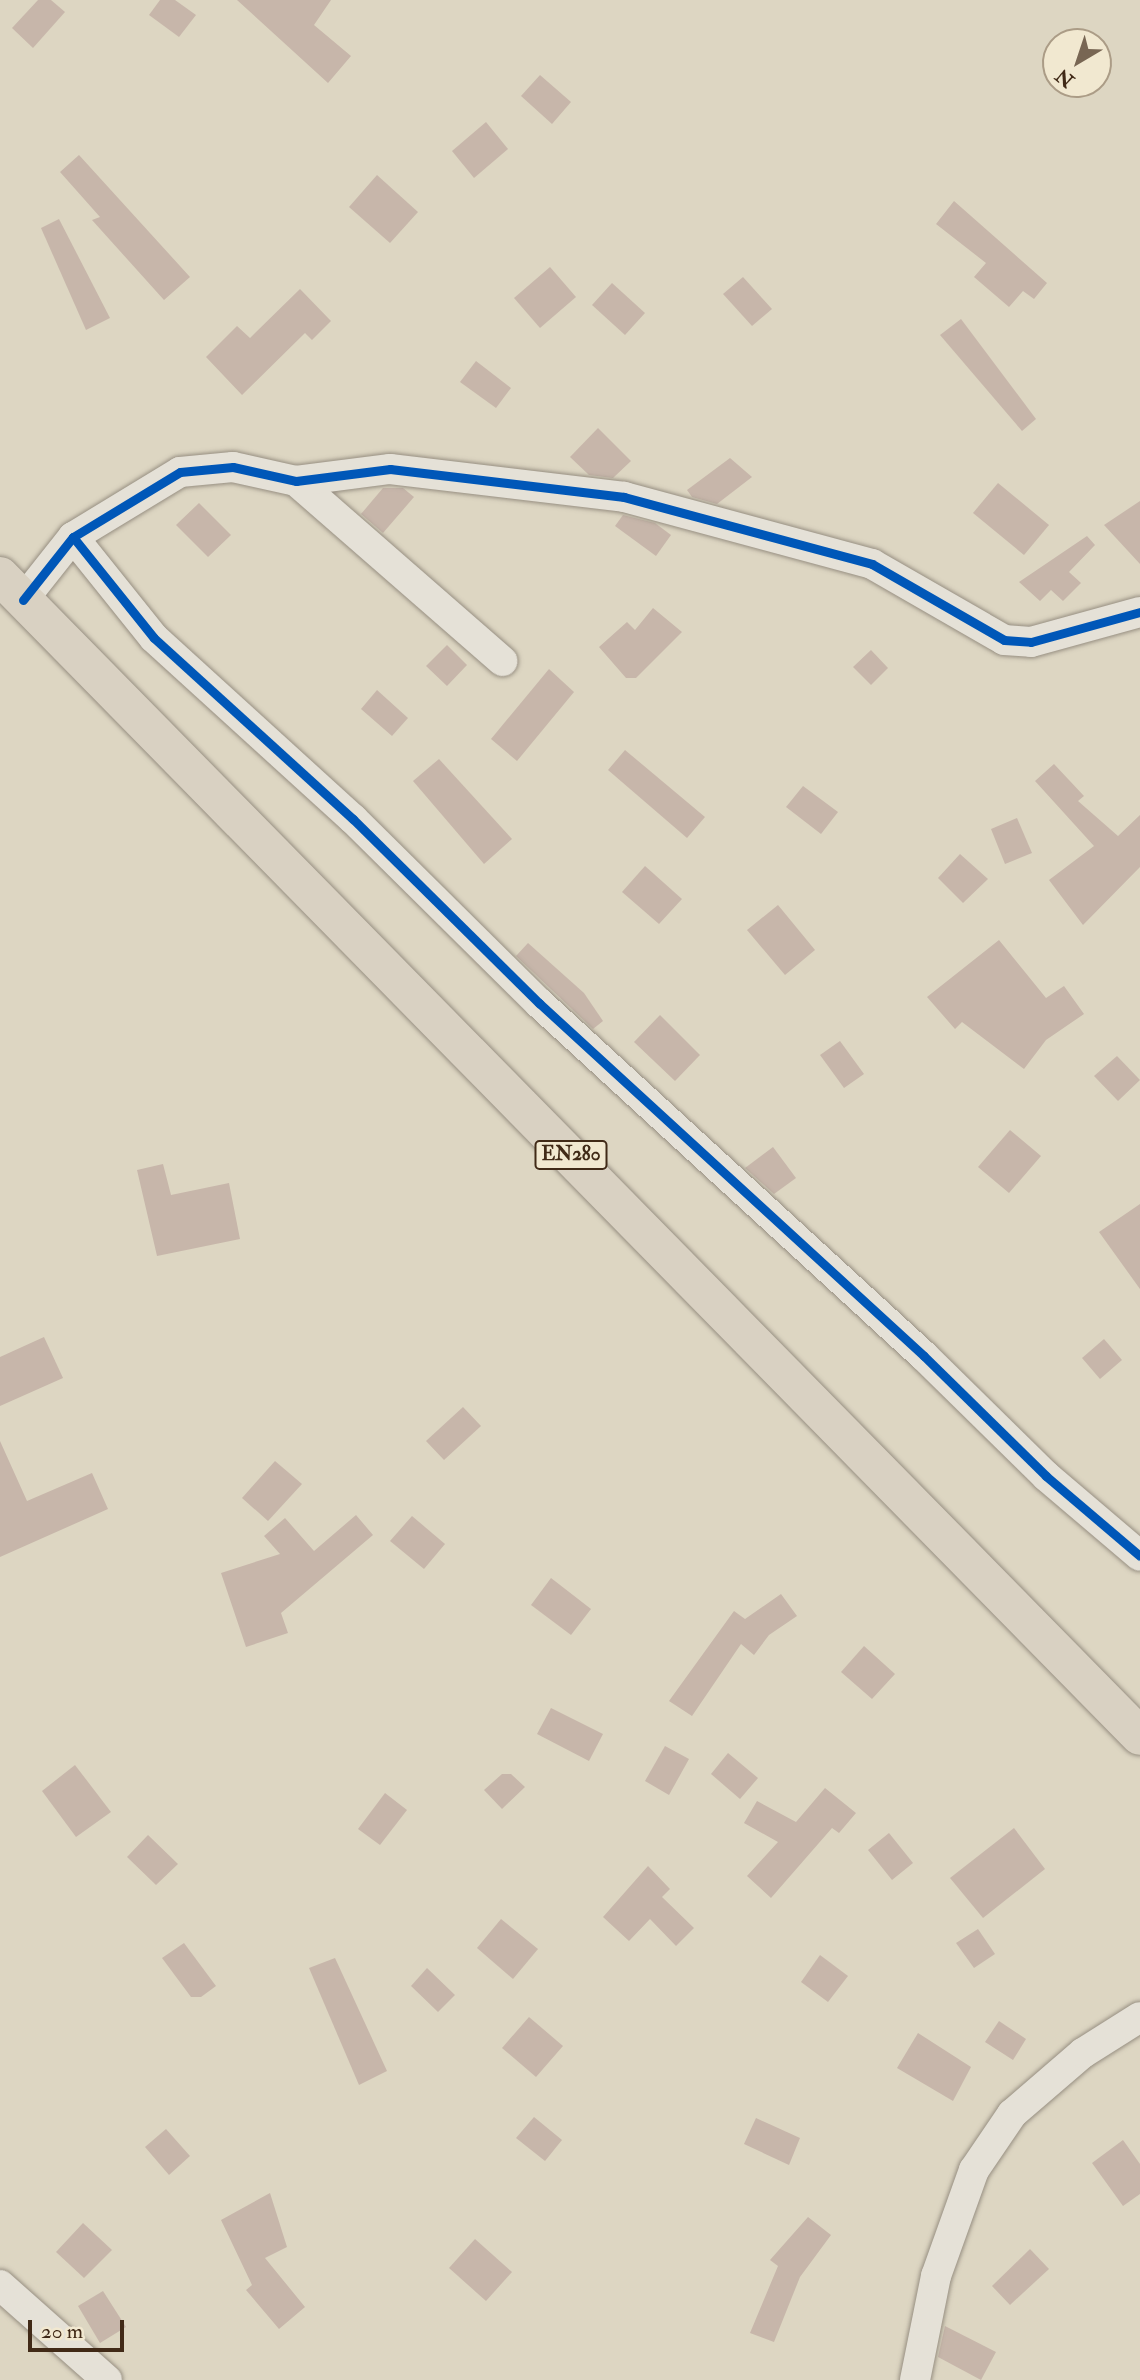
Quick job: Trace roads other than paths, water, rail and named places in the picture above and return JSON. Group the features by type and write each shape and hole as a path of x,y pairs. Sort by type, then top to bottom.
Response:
{"main road":[{"name":"EN280","path":"12,588 1140,1736"}],"street":[{"path":"12,588 73,537 180,472 233,467 296,481 390,469 624,497 872,564 1004,640 1031,642 1140,612"},
{"path":"296,481 502,661"},
{"path":"73,537 154,638 354,819 539,1003 924,1356 1046,1476 1140,1556"},
{"path":"915,2380 936,2276 974,2170 1012,2113 1083,2053 1140,2017"},
{"path":"0,2285 107,2380"}]}
